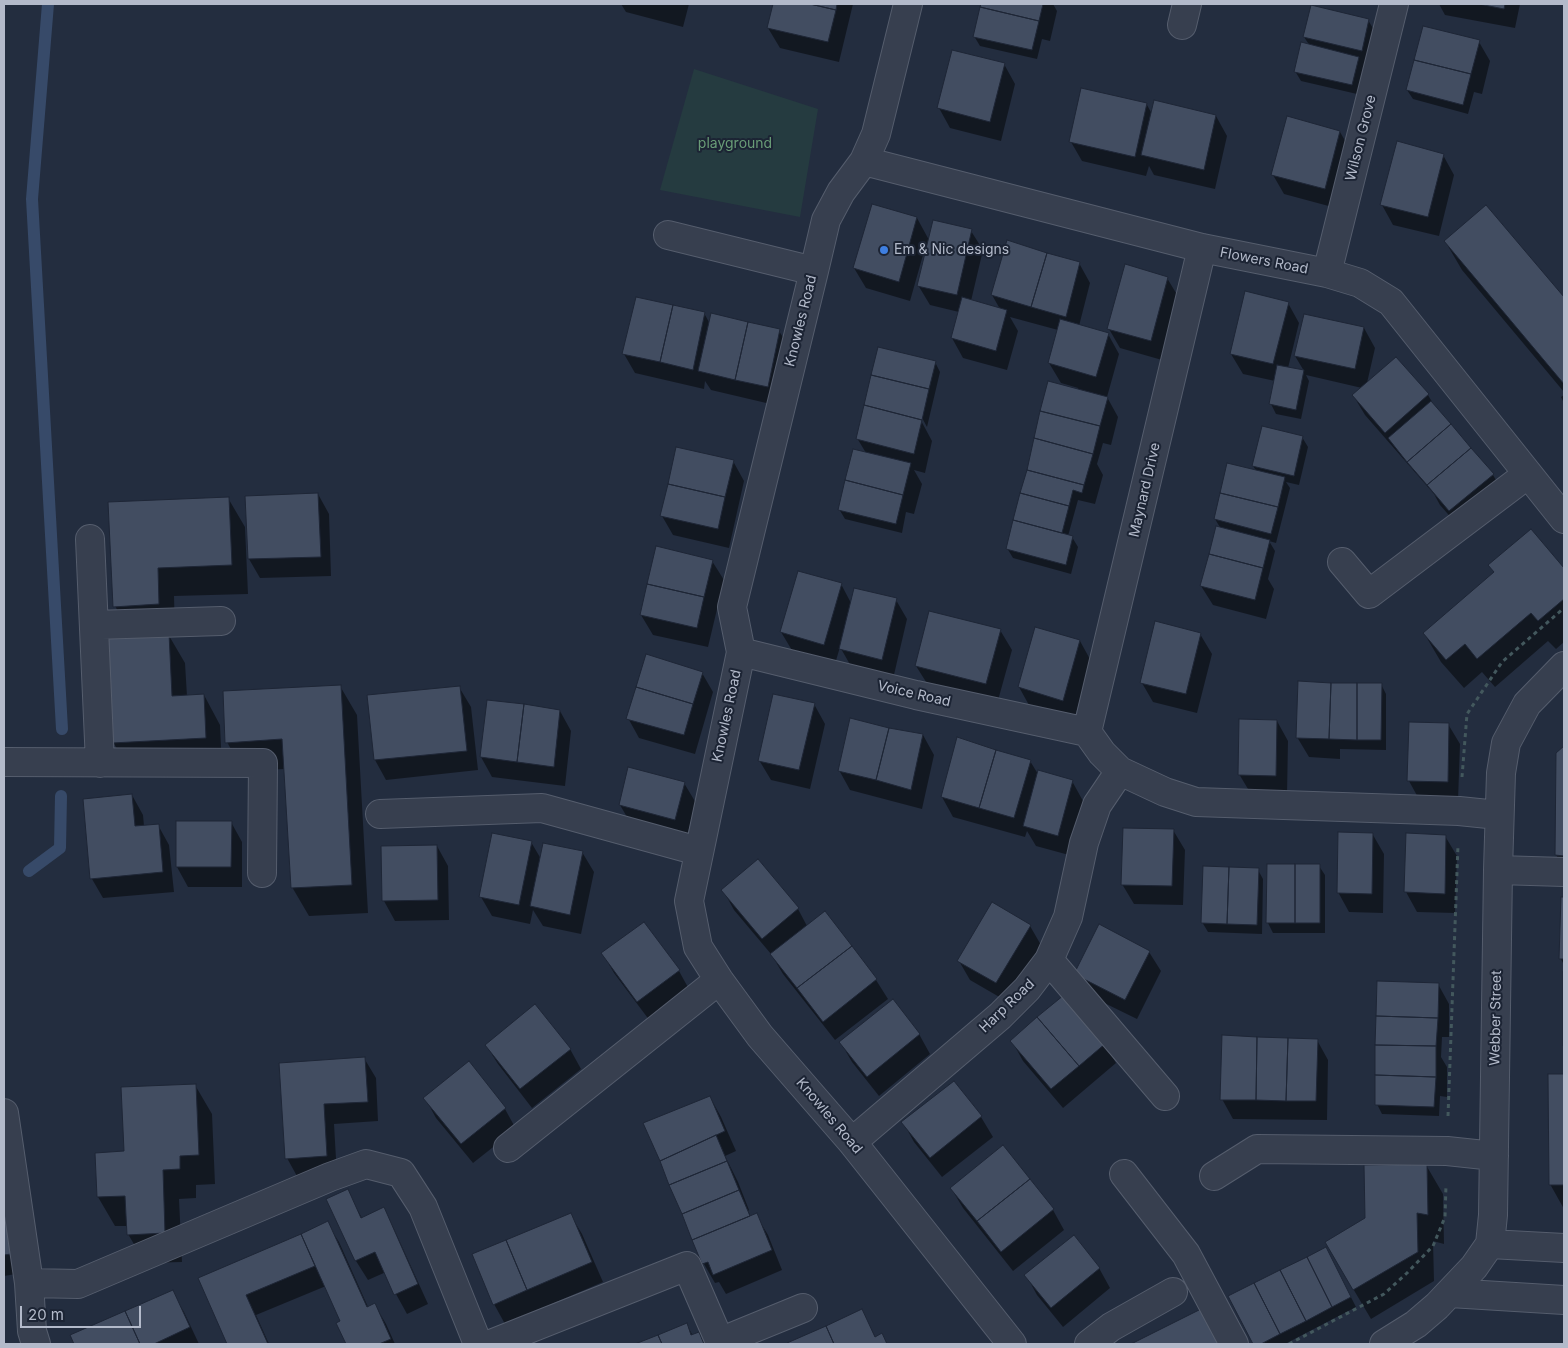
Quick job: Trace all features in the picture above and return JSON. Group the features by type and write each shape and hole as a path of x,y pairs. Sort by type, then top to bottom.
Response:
{"street":[{"name":"Knowles Road","path":"908,4 876,134 864,161 841,192 826,220 732,607 741,652 689,901 698,948 719,980 760,1036 852,1142 1012,1344"},
{"name":"Wilson Grove","path":"1327,273 1394,4"},
{"name":"Flowers Road","path":"864,161 1202,248 1327,273 1360,282 1391,302 1564,519"},
{"path":"668,235 814,271"},
{"name":"Maynard Drive","path":"1087,732 1202,248"},
{"path":"1342,562 1369,594 1528,474"},
{"path":"90,539 100,763"},
{"path":"94,625 221,621"},
{"name":"Voice Road","path":"741,652 916,695 1087,732"},
{"name":"Webber Street","path":"1384,1344 1416,1324 1450,1293 1474,1267 1490,1244 1494,1214 1500,773 1506,743 1527,704 1564,666"},
{"path":"1087,732 1102,753 1120,771 1165,792 1196,802 1459,811 1498,815"},
{"path":"4,762 263,763 262,873"},
{"name":"Harp Road","path":"852,1142 1000,1016 1028,989 1049,960 1068,917 1084,844 1097,805 1120,771"},
{"path":"380,814 542,808 698,851"},
{"path":"1498,870 1564,872"},
{"path":"1049,960 1165,1096"},
{"path":"508,1148 719,980"},
{"path":"4,1113 29,1283 32,1331 36,1344"},
{"path":"1214,1176 1257,1149 1447,1151 1494,1156"},
{"path":"29,1283 78,1284 330,1177 366,1164 401,1173 423,1207 478,1344"},
{"path":"1124,1174 1186,1254 1234,1344"},
{"path":"1490,1244 1564,1248"},
{"path":"491,1344 687,1266 720,1342 803,1308"},
{"path":"1089,1344 1111,1327 1173,1292"},
{"path":"1450,1293 1564,1300"}],"path":[{"path":"1289,1344 1384,1294 1433,1246 1445,1217 1459,811 1467,714 1502,662 1564,608"}],"green space":[{"name":"playground","path":"694,69 818,109 800,217 660,190"}],"building":[{"path":"773,4 810,4 836,10 828,42 767,28"},
{"path":"810,4 837,4 836,10"},
{"path":"981,4 1043,4 1039,21 980,7"},
{"path":"1479,4 1505,4 1504,9"},
{"path":"1311,5 1369,19 1362,51 1303,37"},
{"path":"980,7 1039,21 1032,50 973,37"},
{"path":"1423,26 1480,40 1471,74 1414,60"},
{"path":"1301,42 1359,57 1352,85 1294,72"},
{"path":"952,50 1005,63 990,122 937,108"},
{"path":"1414,60 1471,74 1463,105 1406,90"},
{"path":"1081,88 1147,103 1135,157 1069,142"},
{"path":"1154,100 1216,115 1204,170 1141,155"},
{"path":"1287,116 1340,131 1325,189 1271,175"},
{"path":"1397,141 1444,154 1428,217 1380,205"},
{"path":"872,204 917,217 899,282 853,268"},
{"path":"1486,205 1564,297 1564,384 1444,241"},
{"path":"933,220 972,229 957,295 917,286"},
{"path":"1007,240 1047,253 1031,307 991,295"},
{"path":"1047,253 1080,262 1066,317 1031,307"},
{"path":"1125,264 1168,277 1151,341 1107,329"},
{"path":"1245,291 1289,302 1273,364 1230,354"},
{"path":"636,297 673,305 660,362 622,354"},
{"path":"962,297 1007,310 996,351 951,338"},
{"path":"673,305 705,312 693,370 660,362"},
{"path":"711,313 748,322 735,380 698,371"},
{"path":"1304,314 1364,327 1355,369 1294,356"},
{"path":"1060,319 1109,333 1096,377 1048,363"},
{"path":"748,322 780,329 768,387 735,380"},
{"path":"878,347 936,361 929,389 871,375"},
{"path":"1396,357 1429,394 1385,433 1352,395"},
{"path":"1277,365 1304,370 1296,410 1269,404"},
{"path":"871,375 929,389 922,420 864,405"},
{"path":"1048,381 1108,397 1100,426 1040,411"},
{"path":"1431,401 1451,424 1407,462 1388,438"},
{"path":"864,405 922,420 914,454 856,439"},
{"path":"1040,411 1100,426 1093,454 1034,438"},
{"path":"1451,424 1471,448 1427,485 1407,462"},
{"path":"1262,426 1303,436 1294,476 1252,466"},
{"path":"1034,438 1093,454 1084,485 1027,470"},
{"path":"676,447 734,460 725,497 668,484"},
{"path":"1471,448 1494,474 1449,511 1427,485"},
{"path":"853,449 911,463 903,495 845,480"},
{"path":"1227,463 1285,477 1278,507 1220,493"},
{"path":"1027,470 1084,485 1082,493 1073,490 1069,506 1020,493"},
{"path":"845,480 903,495 896,524 838,510"},
{"path":"668,484 725,497 718,529 660,516"},
{"path":"318,493 321,557 248,559 245,496"},
{"path":"1020,493 1069,506 1062,533 1013,520"},
{"path":"1220,493 1278,507 1271,534 1214,519"},
{"path":"229,497 232,565 158,568 159,604 113,607 108,502"},
{"path":"1013,520 1073,536 1066,565 1006,549"},
{"path":"1216,526 1270,540 1263,568 1209,554"},
{"path":"1531,529 1564,568 1564,599 1538,621 1531,613 1477,659 1465,644 1446,660 1423,633 1494,572 1488,565"},
{"path":"656,546 713,560 704,597 647,584"},
{"path":"1209,554 1263,568 1255,600 1200,586"},
{"path":"798,571 842,583 824,645 780,632"},
{"path":"647,584 704,597 697,628 640,615"},
{"path":"854,588 897,598 882,660 839,649"},
{"path":"929,611 1001,629 986,684 915,666"},
{"path":"1155,621 1201,633 1186,694 1140,683"},
{"path":"1035,627 1080,640 1063,701 1018,687"},
{"path":"169,633 172,696 204,694 206,738 112,743 106,636"},
{"path":"646,654 703,672 693,704 636,687"},
{"path":"1298,681 1331,683 1329,739 1296,738"},
{"path":"1331,683 1357,683 1357,740 1329,739"},
{"path":"1357,683 1382,683 1381,740 1357,740"},
{"path":"341,685 352,885 291,888 282,739 225,743 223,691"},
{"path":"460,686 467,751 374,760 367,695"},
{"path":"636,687 693,704 684,735 626,719"},
{"path":"773,694 815,703 799,770 758,761"},
{"path":"487,700 524,704 517,762 480,757"},
{"path":"524,704 560,710 554,767 517,762"},
{"path":"850,718 889,728 876,780 838,771"},
{"path":"1239,719 1277,720 1276,776 1238,775"},
{"path":"1409,722 1449,723 1448,782 1407,781"},
{"path":"889,728 923,734 911,790 876,780"},
{"path":"957,737 996,750 979,808 941,797"},
{"path":"1564,746 1564,856 1555,855 1556,753"},
{"path":"996,750 1031,760 1014,818 979,808"},
{"path":"628,767 685,782 675,820 619,805"},
{"path":"1038,770 1073,780 1058,836 1023,826"},
{"path":"132,794 135,826 159,824 163,872 90,879 83,799"},
{"path":"176,821 232,821 231,867 176,867"},
{"path":"1123,828 1174,829 1172,886 1121,885"},
{"path":"1338,832 1373,833 1372,894 1337,893"},
{"path":"492,833 532,841 519,905 479,897"},
{"path":"1406,833 1446,835 1445,894 1404,892"},
{"path":"543,843 583,851 570,915 530,906"},
{"path":"437,845 438,900 382,901 381,846"},
{"path":"758,859 799,908 762,939 721,890"},
{"path":"1267,864 1295,864 1295,923 1266,923"},
{"path":"1295,864 1320,864 1320,923 1295,923"},
{"path":"1203,866 1229,867 1227,924 1201,923"},
{"path":"1229,867 1259,868 1257,925 1227,924"},
{"path":"1561,897 1564,897 1564,959 1559,959"},
{"path":"992,902 1031,925 996,983 957,961"},
{"path":"825,911 852,946 797,988 770,954"},
{"path":"644,922 680,970 637,1002 601,953"},
{"path":"1099,924 1150,951 1125,1000 1074,974"},
{"path":"852,946 877,979 823,1022 797,988"},
{"path":"1564,972 1564,1046 1563,1046"},
{"path":"1377,981 1439,983 1438,1018 1376,1016"},
{"path":"1064,995 1106,1043 1079,1066 1037,1017"},
{"path":"893,999 920,1034 867,1077 839,1042"},
{"path":"535,1004 571,1049 520,1089 485,1045"},
{"path":"1376,1016 1438,1018 1436,1046 1375,1045"},
{"path":"1037,1017 1079,1066 1051,1089 1010,1041"},
{"path":"1222,1035 1257,1037 1256,1100 1220,1100"},
{"path":"1257,1037 1288,1038 1286,1101 1256,1100"},
{"path":"1288,1038 1318,1039 1316,1101 1286,1101"},
{"path":"1375,1045 1436,1046 1436,1077 1375,1075"},
{"path":"365,1057 368,1102 324,1104 327,1156 285,1159 279,1063"},
{"path":"469,1061 506,1108 461,1144 423,1098"},
{"path":"1548,1074 1564,1074 1564,1185 1549,1185"},
{"path":"1375,1075 1436,1077 1434,1107 1375,1105"},
{"path":"954,1081 982,1116 930,1158 901,1122"},
{"path":"196,1084 199,1155 180,1156 180,1169 163,1170 165,1233 127,1235 125,1196 97,1197 95,1153 124,1151 121,1087"},
{"path":"710,1096 725,1131 660,1161 643,1123"},
{"path":"716,1135 727,1161 669,1185 660,1161"},
{"path":"1003,1145 1030,1179 977,1221 950,1188"},
{"path":"727,1161 739,1190 682,1214 669,1185"},
{"path":"1427,1164 1428,1215 1417,1213 1418,1252 1353,1290 1325,1242 1365,1218 1364,1165"},
{"path":"1030,1179 1054,1209 1001,1252 977,1221"},
{"path":"348,1189 361,1218 384,1207 418,1284 394,1295 375,1252 355,1261 326,1199"},
{"path":"739,1190 750,1216 692,1240 682,1214"},
{"path":"4,1201 11,1254 4,1255"},
{"path":"571,1213 592,1262 527,1290 506,1240"},
{"path":"757,1213 772,1250 713,1275 708,1262 702,1264 692,1240"},
{"path":"328,1221 367,1307 375,1303 391,1339 379,1344 346,1344 336,1323 340,1321 301,1234"},
{"path":"301,1234 315,1266 246,1295 268,1344 227,1344 198,1278"},
{"path":"1074,1235 1100,1268 1051,1308 1024,1275"},
{"path":"506,1240 527,1290 493,1305 472,1254"},
{"path":"1326,1247 1351,1297 1332,1307 1307,1257"},
{"path":"1307,1257 1332,1307 1306,1321 1280,1270"},
{"path":"1280,1270 1306,1321 1280,1334 1254,1283"},
{"path":"1254,1283 1280,1334 1261,1344 1253,1344 1228,1296"},
{"path":"173,1290 190,1327 154,1344 140,1344 125,1311"},
{"path":"862,1309 875,1337 882,1333 887,1344 834,1344 826,1326"},
{"path":"1201,1309 1218,1344 1131,1344"},
{"path":"125,1311 140,1344 74,1344 70,1335"},
{"path":"687,1323 691,1335 699,1332 704,1344 662,1344 658,1335"},
{"path":"826,1326 834,1344 787,1343"},
{"path":"658,1335 662,1344 635,1344"}],"waterway":[{"path":"48,4 32,199 62,729"},
{"path":"29,871 60,848 61,796"}],"place":[{"name":"Em & Nic designs","path":"884,250"}]}
